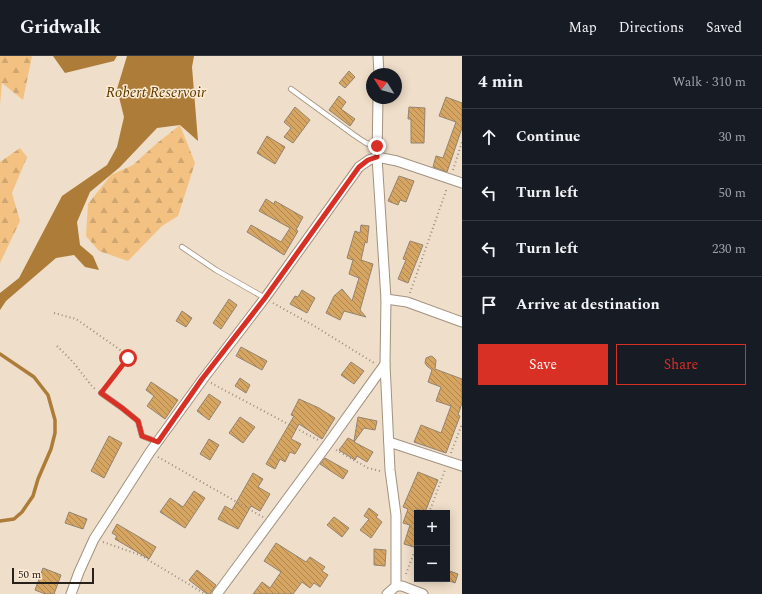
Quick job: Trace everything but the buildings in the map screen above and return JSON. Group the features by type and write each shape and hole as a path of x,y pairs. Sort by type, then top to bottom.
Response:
{"street":[{"path":"378,56 379,68"},
{"path":"378,104 377,157 386,299 384,366 390,470 396,515 399,586"},
{"path":"71,594 78,572 94,539 150,452 202,379 265,298 359,167 368,160 377,157 397,161 462,183"},
{"path":"386,299 407,302 462,322"},
{"path":"217,594 384,366"},
{"path":"389,442 462,466"},
{"path":"387,594 399,586"},
{"path":"399,586 423,594"}],"lane":[{"path":"292,89 366,144 377,146"},
{"path":"182,247 216,270 265,298"},
{"path":"101,393 138,421 142,436 158,442"}],"path":[{"path":"407,302 462,142"},
{"path":"265,298 384,366"},
{"path":"54,313 76,319 119,348 128,358 101,393 90,385 73,362 58,346"},
{"path":"202,379 368,468 377,471 390,470"},
{"path":"430,510 462,424"},
{"path":"150,452 271,521"},
{"path":"94,539 140,555 205,594"},
{"path":"399,586 417,546"}],"green space":[{"path":"0,56 32,56 23,100 2,83 0,105"},
{"path":"180,125 195,163 178,216 162,226 128,261 99,251 86,236 88,204 111,175 133,165"},
{"path":"20,148 27,157 12,193 20,221 0,263 0,162"}],"water":[{"name":"Robert Reservoir","path":"53,56 117,56 114,61 65,73"},
{"name":"Robert Reservoir","path":"127,56 194,56 192,67 198,141 180,125 157,128 120,167 90,192 77,222 80,245 93,256 99,270 85,267 74,255 56,258 6,301 0,310 0,293 19,278 62,196 107,165 117,147 124,117 117,89"}],"waterway":[{"path":"0,354 34,377 48,395 55,420 55,433 51,449 38,479 33,496 22,512 14,519 0,521"}],"route":[{"path":"128,358 101,393 138,421 142,436 158,442 202,379 265,298 359,167 368,160 377,157 377,146"}]}
